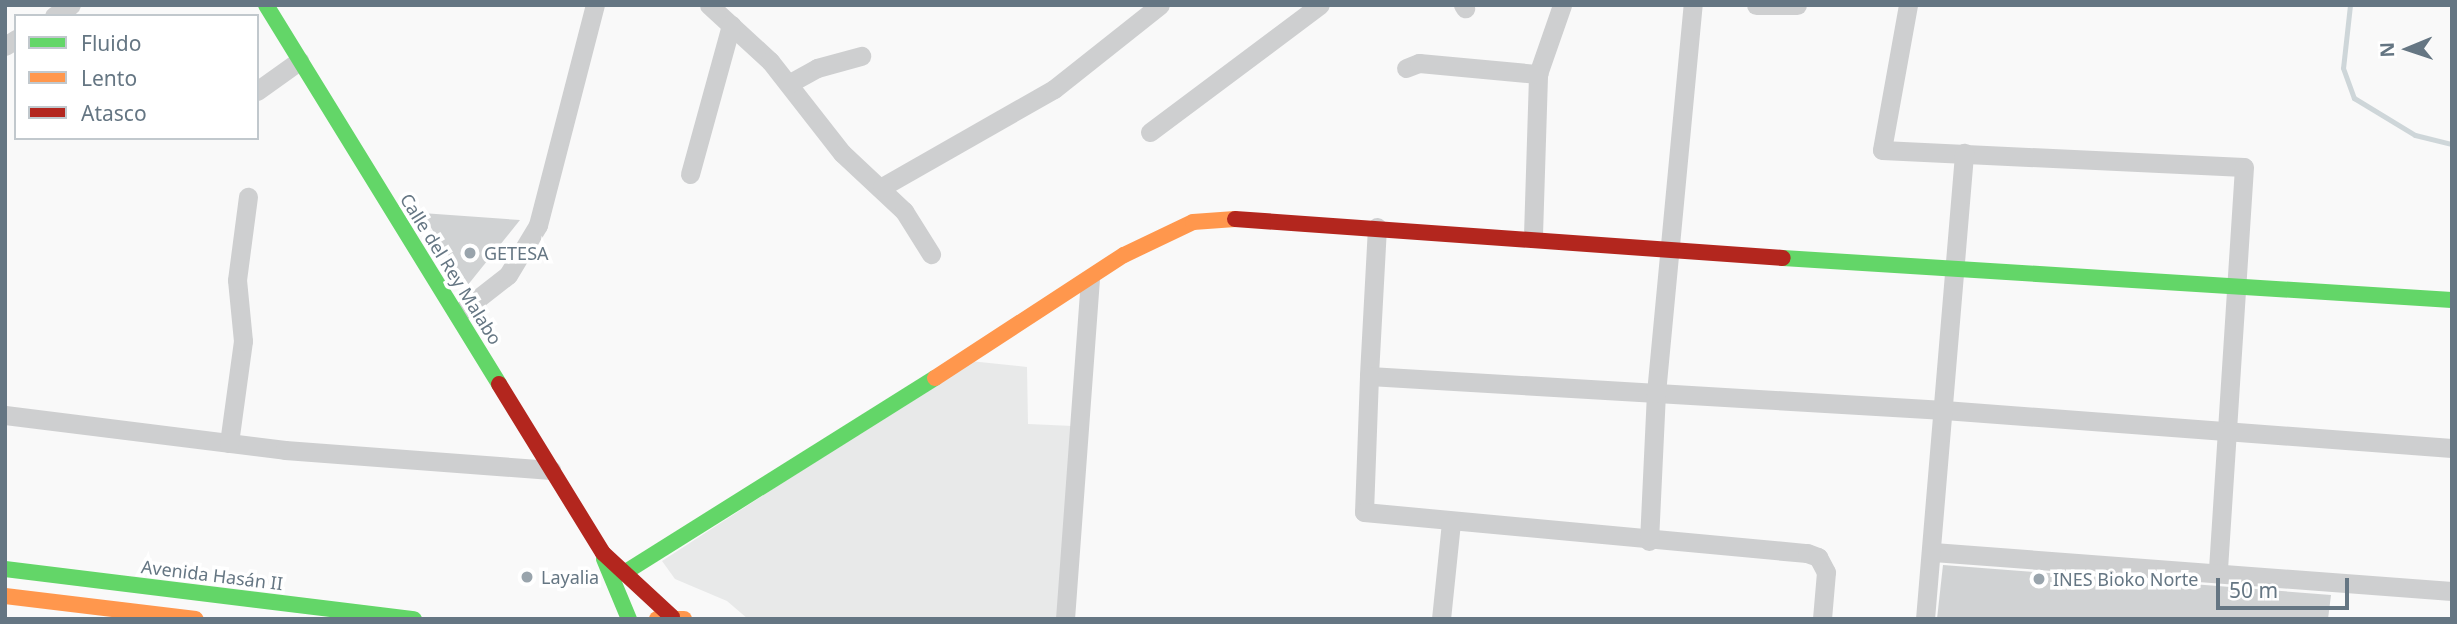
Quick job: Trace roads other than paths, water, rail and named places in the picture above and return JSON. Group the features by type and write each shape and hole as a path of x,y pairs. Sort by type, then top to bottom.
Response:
{"street":[{"name":"Calle del Rey Malabo","path":"266,5 603,552 629,619"},
{"path":"458,314 508,275 538,225 595,5"},
{"path":"709,5 790,83 842,153 882,187 931,254"},
{"path":"882,187 1054,89 1160,5"},
{"path":"1150,132 1320,5"},
{"path":"1533,235 1538,75 1562,5"},
{"path":"1649,541 1656,393 1693,5"},
{"path":"1756,5 1797,5"},
{"path":"1908,5 1897,43 1882,150 2244,167 2218,573"},
{"path":"690,174 731,25"},
{"path":"790,83 817,68 861,56"},
{"path":"259,90 299,61"},
{"path":"1406,68 1419,63 1538,75"},
{"path":"1925,619 1933,552 1964,153"},
{"path":"229,443 243,341 237,280 248,197"},
{"path":"624,573 1090,280 1124,255 1193,222 1241,218 1533,235 1670,248 2237,289 2452,300"},
{"path":"1377,227 1364,512 1451,523 1818,557 1826,572 1822,619"},
{"path":"1065,619 1090,280"},
{"path":"1369,376 1944,410 2452,448"},
{"path":"5,415 229,443 551,470"},
{"path":"1441,619 1451,523"},
{"name":"Calle del Rey Malabo","path":"603,552 671,618"},
{"path":"1933,552 2452,591"},
{"name":"Avenida Hasán II","path":"5,569 414,619"},
{"path":"5,596 72,611 196,619"}],"waterway":[{"path":"2350,5 2343,68 2354,98 2415,135 2452,144"}],"place":[{"name":"GETESA","path":"470,253"},
{"name":"Layalia","path":"527,577"},
{"name":"INES Bioko Norte","path":"2039,579"}]}
